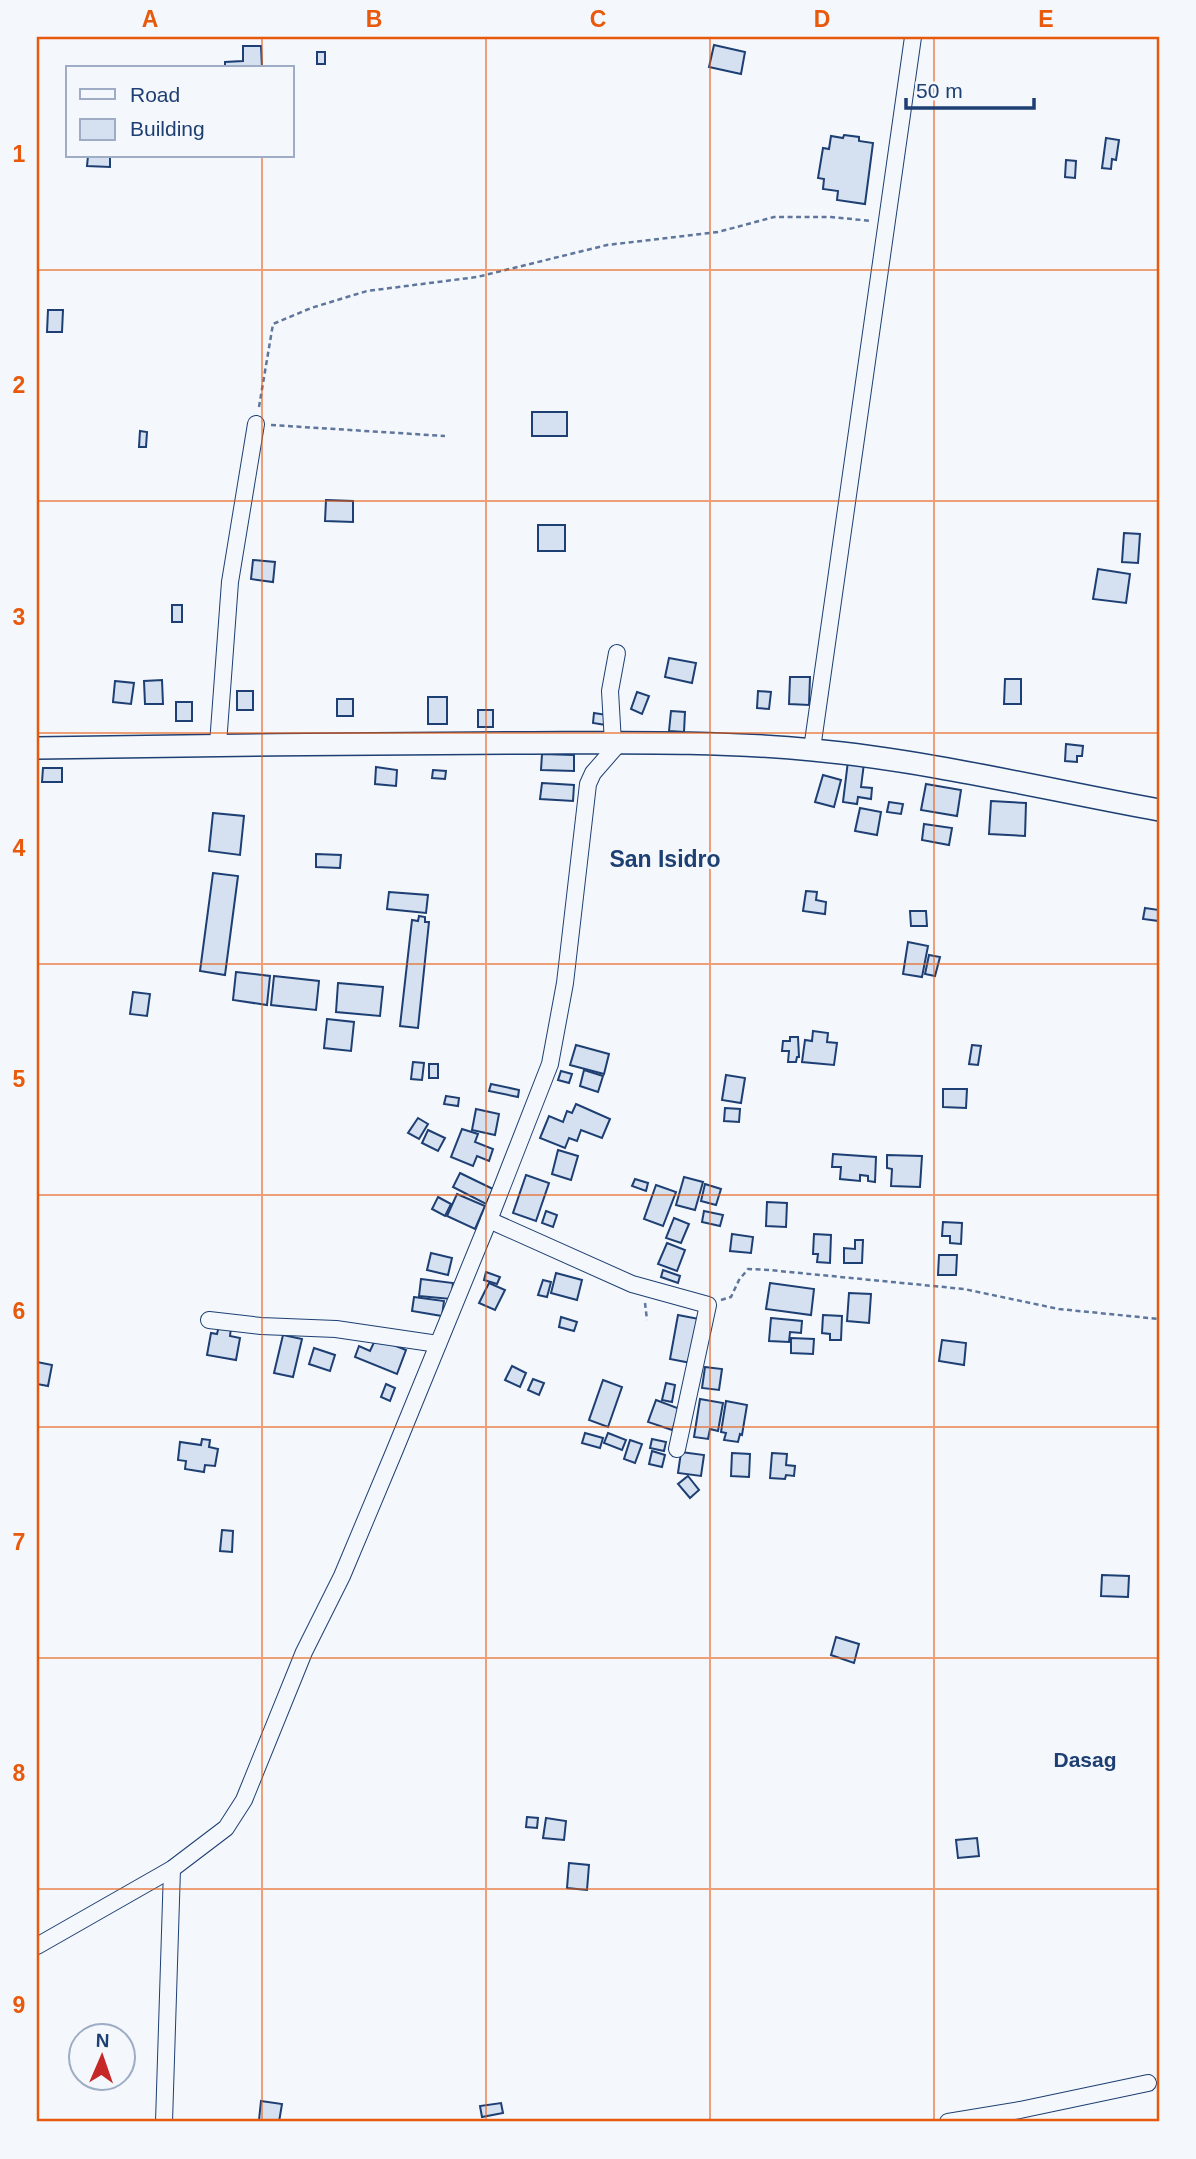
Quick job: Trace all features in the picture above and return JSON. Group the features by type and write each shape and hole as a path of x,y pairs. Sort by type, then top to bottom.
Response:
{"street":[{"path":"812,749 913,37"},
{"path":"218,744 230,582 256,424"},
{"path":"37,1946 172,1869 226,1828 244,1800 304,1652 342,1576 489,1220 550,1063 565,983 588,785 593,772 617,743 610,691 617,653"},
{"path":"37,748 218,744 617,743 812,749 919,762 1159,810"},
{"path":"489,1220 632,1284 708,1305 677,1449"},
{"path":"209,1320 261,1326 336,1329 438,1344"},
{"path":"164,2122 172,1869"},
{"path":"948,2122 1148,2083"}],"path":[{"path":"445,436 256,424 273,324 310,308 367,291 477,277 607,245 718,232 774,217 831,217 887,222"},
{"path":"708,1305 731,1297 748,1269 964,1289 1059,1309 1159,1319"}],"building":[{"path":"714,45 745,52 741,74 709,67"},
{"path":"243,46 261,46 262,66 225,66 225,62 243,61"},
{"path":"317,52 325,52 325,64 317,64"},
{"path":"844,135 873,143 865,204 837,200 838,191 823,189 824,179 818,178 823,148 829,149 831,136 843,138"},
{"path":"1106,138 1119,140 1116,160 1112,159 1111,169 1102,168"},
{"path":"88,158 110,158 110,167 87,166"},
{"path":"1066,160 1076,161 1075,178 1065,177"},
{"path":"48,310 63,310 62,332 47,332"},
{"path":"532,412 567,412 567,436 532,436"},
{"path":"140,431 147,432 146,447 139,447"},
{"path":"326,500 353,501 353,522 325,521"},
{"path":"538,525 565,525 565,551 538,551"},
{"path":"1124,533 1140,534 1138,563 1122,562"},
{"path":"253,560 275,562 273,582 251,579"},
{"path":"1098,569 1130,574 1126,603 1093,599"},
{"path":"172,605 182,605 182,622 172,622"},
{"path":"669,658 696,663 692,683 665,677"},
{"path":"790,677 810,677 809,705 789,704"},
{"path":"1005,679 1021,679 1021,704 1004,704"},
{"path":"162,680 163,704 145,704 144,681"},
{"path":"115,681 134,683 131,704 113,702"},
{"path":"237,691 253,691 253,710 237,710"},
{"path":"758,691 771,692 769,709 757,708"},
{"path":"637,692 649,696 642,714 631,709"},
{"path":"428,697 447,697 447,724 428,724"},
{"path":"337,699 353,699 353,716 337,716"},
{"path":"176,702 192,702 192,721 176,721"},
{"path":"478,710 493,710 493,727 478,727"},
{"path":"671,711 685,712 684,732 669,731"},
{"path":"594,713 607,715 606,725 593,723"},
{"path":"1066,744 1083,746 1082,756 1077,756 1077,762 1065,761"},
{"path":"542,754 574,755 574,771 541,770"},
{"path":"848,761 864,763 861,787 872,788 871,799 858,797 857,804 843,802"},
{"path":"376,767 397,770 396,786 375,784"},
{"path":"43,768 62,768 62,782 42,782"},
{"path":"433,770 446,771 445,779 432,778"},
{"path":"823,775 841,780 834,807 815,802"},
{"path":"542,783 574,785 573,801 540,799"},
{"path":"926,784 961,790 957,816 921,810"},
{"path":"991,801 1026,803 1025,836 989,834"},
{"path":"889,802 903,804 901,814 887,812"},
{"path":"860,808 881,812 877,835 855,831"},
{"path":"213,813 244,816 240,855 209,851"},
{"path":"924,824 952,828 949,845 922,840"},
{"path":"316,854 341,855 340,868 316,867"},
{"path":"213,873 238,876 225,975 200,971"},
{"path":"806,891 817,892 816,900 826,902 825,914 803,911"},
{"path":"389,892 428,895 426,913 387,909"},
{"path":"1145,908 1159,910 1159,921 1143,919"},
{"path":"910,911 926,911 927,926 911,926"},
{"path":"419,916 425,917 425,922 429,922 418,1028 400,1026 412,920 418,921"},
{"path":"908,942 928,946 922,977 903,974"},
{"path":"929,955 940,957 935,976 925,974"},
{"path":"236,972 270,976 267,1005 233,1000"},
{"path":"274,976 319,981 316,1010 271,1005"},
{"path":"338,983 383,987 380,1016 336,1012"},
{"path":"133,992 150,994 147,1016 130,1014"},
{"path":"327,1019 354,1022 351,1051 324,1048"},
{"path":"813,1031 828,1033 827,1042 837,1043 834,1065 802,1062 805,1040 812,1041"},
{"path":"790,1037 798,1037 799,1057 796,1062 788,1062 789,1051 782,1051 783,1041 790,1041"},
{"path":"576,1045 609,1054 604,1074 570,1065"},
{"path":"972,1045 981,1046 978,1065 969,1064"},
{"path":"413,1062 424,1063 422,1080 411,1079"},
{"path":"429,1064 438,1064 438,1078 429,1078"},
{"path":"584,1070 603,1076 598,1092 580,1086"},
{"path":"561,1071 572,1074 569,1083 558,1080"},
{"path":"726,1075 745,1078 741,1103 722,1100"},
{"path":"491,1084 519,1090 518,1097 489,1091"},
{"path":"943,1089 967,1089 966,1108 943,1107"},
{"path":"446,1096 459,1098 458,1106 444,1104"},
{"path":"576,1104 610,1119 602,1138 581,1130 577,1141 569,1138 565,1148 540,1138 549,1116 563,1122 567,1111 572,1113"},
{"path":"725,1108 740,1109 739,1122 724,1121"},
{"path":"476,1109 499,1114 495,1135 472,1130"},
{"path":"418,1118 428,1124 419,1139 408,1133"},
{"path":"462,1129 478,1134 475,1142 493,1149 489,1161 477,1156 473,1166 451,1157"},
{"path":"428,1130 445,1138 438,1151 422,1143"},
{"path":"558,1150 578,1156 571,1180 552,1174"},
{"path":"833,1154 876,1157 875,1182 868,1181 868,1176 860,1175 860,1181 840,1179 841,1167 832,1167"},
{"path":"887,1155 922,1156 920,1187 891,1186 892,1169 887,1168"},
{"path":"460,1173 493,1189 486,1204 453,1187"},
{"path":"526,1175 549,1183 536,1221 513,1213"},
{"path":"684,1177 703,1182 695,1210 676,1205"},
{"path":"635,1179 648,1183 646,1191 632,1186"},
{"path":"705,1184 721,1189 716,1205 701,1201"},
{"path":"656,1185 676,1192 663,1226 644,1219"},
{"path":"457,1194 485,1206 475,1229 447,1216"},
{"path":"438,1197 451,1204 445,1216 432,1209"},
{"path":"767,1202 787,1203 786,1227 766,1226"},
{"path":"546,1211 557,1215 553,1227 542,1223"},
{"path":"704,1211 723,1215 720,1226 702,1222"},
{"path":"674,1218 689,1224 681,1243 666,1238"},
{"path":"943,1222 962,1223 961,1244 950,1243 950,1236 942,1236"},
{"path":"732,1234 753,1237 751,1253 730,1251"},
{"path":"814,1234 831,1235 830,1263 817,1262 818,1254 813,1254"},
{"path":"855,1240 863,1240 862,1263 844,1263 844,1248 855,1249"},
{"path":"667,1243 685,1250 677,1271 658,1264"},
{"path":"431,1253 452,1258 448,1275 427,1270"},
{"path":"939,1255 957,1255 956,1275 938,1275"},
{"path":"663,1270 680,1276 678,1283 661,1277"},
{"path":"486,1272 500,1277 497,1284 484,1280"},
{"path":"556,1273 582,1280 577,1300 551,1293"},
{"path":"421,1279 453,1283 451,1299 419,1296"},
{"path":"543,1280 551,1282 547,1297 538,1295"},
{"path":"489,1283 505,1290 495,1310 479,1303"},
{"path":"770,1283 814,1289 811,1315 766,1309"},
{"path":"849,1293 871,1294 869,1323 847,1321"},
{"path":"414,1297 444,1301 442,1316 412,1311"},
{"path":"678,1315 699,1319 691,1363 670,1359"},
{"path":"823,1315 842,1316 841,1340 830,1340 830,1334 822,1333"},
{"path":"561,1317 577,1322 574,1331 559,1327"},
{"path":"771,1318 802,1321 801,1333 790,1332 789,1342 769,1341"},
{"path":"219,1326 231,1328 230,1336 240,1338 236,1360 207,1355 211,1333 217,1334"},
{"path":"283,1335 302,1339 293,1377 274,1373"},
{"path":"376,1338 406,1350 397,1374 355,1357 359,1346 370,1351"},
{"path":"791,1338 814,1339 813,1354 791,1353"},
{"path":"942,1340 966,1343 964,1365 939,1361"},
{"path":"314,1348 335,1355 330,1371 309,1364"},
{"path":"37,1362 52,1365 48,1386 37,1384"},
{"path":"512,1366 526,1373 520,1387 505,1380"},
{"path":"705,1367 722,1369 719,1390 702,1388"},
{"path":"533,1379 544,1383 539,1395 528,1390"},
{"path":"603,1380 622,1387 608,1427 589,1420"},
{"path":"666,1383 675,1385 672,1402 662,1400"},
{"path":"386,1384 395,1388 390,1401 381,1397"},
{"path":"700,1399 723,1403 718,1431 710,1429 708,1439 694,1437"},
{"path":"656,1400 680,1409 672,1430 648,1422"},
{"path":"726,1401 747,1405 742,1435 740,1434 738,1442 724,1440 726,1433 721,1432"},
{"path":"585,1433 603,1438 600,1448 582,1443"},
{"path":"608,1433 626,1440 622,1450 604,1443"},
{"path":"202,1439 210,1440 209,1447 218,1449 215,1466 205,1465 204,1472 185,1469 186,1461 178,1460 180,1442 201,1445"},
{"path":"652,1439 666,1442 664,1451 650,1448"},
{"path":"630,1440 642,1444 635,1463 624,1459"},
{"path":"652,1451 665,1455 662,1467 649,1464"},
{"path":"681,1452 704,1455 701,1476 678,1473"},
{"path":"732,1453 750,1454 749,1477 731,1476"},
{"path":"772,1453 787,1454 786,1465 795,1466 794,1476 786,1475 785,1479 770,1478"},
{"path":"688,1476 699,1490 690,1498 678,1484"},
{"path":"222,1530 233,1531 232,1552 220,1551"},
{"path":"1102,1575 1129,1576 1128,1597 1101,1596"},
{"path":"836,1637 859,1644 854,1663 831,1655"},
{"path":"527,1817 538,1818 537,1828 526,1827"},
{"path":"546,1818 566,1821 564,1840 543,1838"},
{"path":"977,1838 979,1856 958,1858 956,1840"},
{"path":"569,1863 589,1865 587,1890 567,1888"},
{"path":"261,2101 282,2104 279,2122 259,2120"},
{"path":"501,2103 503,2113 482,2117 480,2106"}],"district":[{"name":"San Isidro","path":"665,859"},
{"name":"Dasag","path":"1085,1760"}]}
